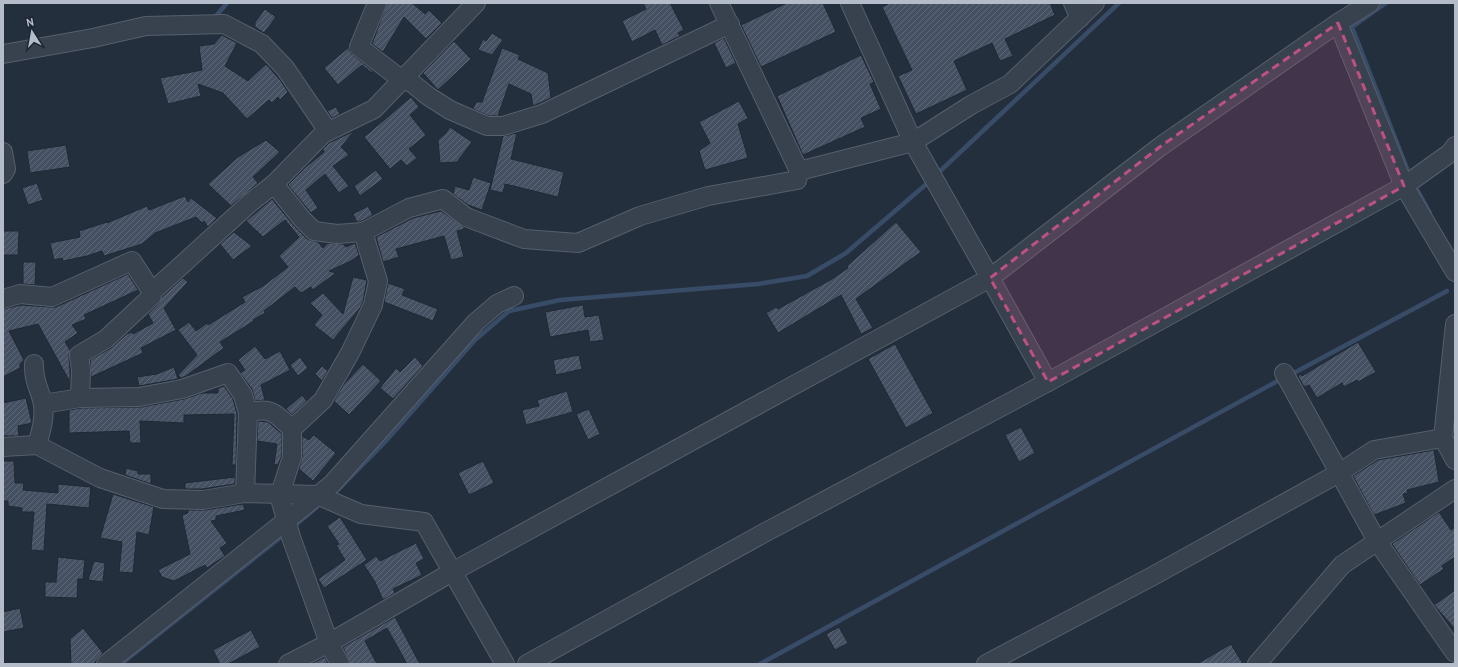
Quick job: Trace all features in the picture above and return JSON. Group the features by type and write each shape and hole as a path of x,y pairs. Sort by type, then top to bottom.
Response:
{"street":[{"path":"377,3 360,47 402,80 412,83 428,96 450,110 487,126 503,126 542,114 730,24"},
{"path":"80,398 81,370 79,355 106,339 152,296 152,292 251,202 274,184 323,134 374,109 476,3"},
{"path":"274,184 302,219 314,231 337,234 363,232 409,208 443,199 466,217 524,239 578,243 640,216 708,196 797,180 799,171 719,3"},
{"path":"850,3 913,142 1048,382"},
{"path":"799,171 913,142 971,105 1010,84 1076,10 1095,3"},
{"path":"288,664 329,643 452,572 990,278 1161,146 1338,23 1370,3"},
{"path":"1338,23 1404,186 1455,272"},
{"path":"3,54 93,38 146,26 224,24 262,44 285,68 328,131"},
{"path":"527,664 764,533 1048,382 1404,186 1450,153 1455,146"},
{"path":"3,152 6,169 3,174"},
{"path":"292,429 323,400 350,353 373,305 378,281 363,232"},
{"path":"3,299 20,294 52,297 132,261 152,292"},
{"path":"106,664 288,528 323,498 332,484 476,322 497,304 514,296"},
{"path":"1455,324 1443,438 1455,460"},
{"path":"34,364 33,374 43,404 44,424 37,445"},
{"path":"43,404 80,398 139,397 175,390 228,373 243,395 248,413 245,493"},
{"path":"1286,376 1377,541 1455,652"},
{"path":"248,413 258,410 275,412 292,429 292,457 280,494 288,528 329,643 340,664"},
{"path":"986,664 1151,577 1340,473 1374,450 1443,438"},
{"path":"3,447 37,445 100,478 162,499 203,500 245,493 280,494 323,498 361,514 424,522 505,664"},
{"path":"1257,664 1342,565 1455,489"}],"highlighted area":[{"path":"1338,23 1404,186 1048,382 990,278 1161,146"}],"building":[{"path":"387,3 412,3 425,14 429,10 442,23 426,39 404,17 383,52 372,44"},
{"path":"643,3 670,3 684,30 678,33 680,36 662,45 655,30 632,42 622,21 646,9"},
{"path":"787,3 823,3 836,32 761,67 741,25"},
{"path":"890,3 1050,3 1055,15 1005,39 1013,56 1000,61 992,43 954,61 967,90 916,114 898,76 912,70 882,7"},
{"path":"265,9 276,17 264,33 255,27 255,22"},
{"path":"492,33 503,40 492,55 478,50 483,39 486,41"},
{"path":"222,35 237,43 225,66 248,81 266,64 281,81 288,92 280,100 278,97 272,103 269,100 247,119 223,93 198,84 201,96 168,104 160,78 202,70 199,46 214,44"},
{"path":"724,38 736,63 726,68 714,43"},
{"path":"454,41 471,59 438,90 423,73"},
{"path":"349,47 349,50 353,55 373,71 372,73 362,65 338,85 324,68"},
{"path":"502,48 520,55 518,59 548,73 551,98 533,106 531,94 509,84 498,116 489,116 473,109 476,102 482,102"},
{"path":"861,55 874,82 870,84 881,109 861,118 865,127 803,155 777,96"},
{"path":"411,97 419,107 410,115 426,135 409,149 417,158 407,166 401,160 390,169 364,137"},
{"path":"739,101 748,118 738,124 748,158 705,170 699,151 710,143 699,122"},
{"path":"336,107 340,114 332,118 327,111"},
{"path":"450,127 472,142 457,162 440,163 438,140"},
{"path":"354,131 341,147 349,155 333,166 349,186 339,193 325,174 306,190 318,208 311,213 288,185 324,152 323,149 329,143"},
{"path":"517,133 511,159 564,172 558,197 505,184 503,193 490,190 503,136"},
{"path":"266,140 280,152 253,177 258,183 231,206 208,184 238,157"},
{"path":"66,145 70,167 30,173 27,151"},
{"path":"376,170 383,179 360,196 354,186"},
{"path":"473,177 491,183 482,210 468,205 453,194 455,186 469,190"},
{"path":"37,183 43,200 28,205 22,188"},
{"path":"185,196 188,202 191,198 217,218 208,227 204,221 202,223 196,217 155,233 142,244 104,256 102,251 63,261 62,258 54,260 50,243 80,237 79,231 107,223 147,206 149,210"},
{"path":"272,199 294,226 307,239 318,242 323,248 328,243 343,244 346,247 355,243 360,257 358,258 359,255 351,261 329,271 336,273 313,290 311,287 301,293 295,287 264,311 265,313 220,342 224,348 186,376 181,378 178,375 197,355 178,330 189,322 196,331 207,323 208,325 245,302 242,297 263,286 288,267 279,256 299,237 285,220 263,237 246,221"},
{"path":"368,206 373,215 360,222 357,222 353,214"},
{"path":"441,211 464,227 464,229 457,231 464,257 451,260 444,236 396,249 399,257 383,262 376,237 413,218"},
{"path":"896,222 921,252 856,299 873,328 861,334 841,295 778,333 766,313 776,307 778,309 832,279 848,268 847,266"},
{"path":"3,231 19,231 18,255 3,255"},
{"path":"234,232 252,246 233,260 220,244"},
{"path":"23,262 36,262 35,285 23,284"},
{"path":"128,274 138,290 84,315 86,319 72,325 78,333 65,342 70,350 70,382 38,324 9,331 24,360 20,364 20,368 3,377 3,309 21,305 56,307"},
{"path":"353,277 367,280 363,302 360,308 333,340 314,325 322,315 310,303 323,293 343,314"},
{"path":"183,278 188,282 164,308 176,330 141,348 143,353 91,377 90,360 111,348 127,334 132,332 133,334 153,323 148,314 159,303 162,297"},
{"path":"388,283 405,289 402,295 438,309 433,321 384,302"},
{"path":"583,305 585,317 599,315 604,340 590,342 588,330 550,337 545,312"},
{"path":"1358,342 1376,372 1358,382 1357,380 1344,387 1342,383 1317,398 1309,385 1304,387 1298,376 1301,374 1302,376"},
{"path":"895,344 933,413 906,428 868,359"},
{"path":"255,346 265,359 280,351 290,370 261,385 265,400 255,401 252,389 240,373 245,370 238,360"},
{"path":"579,355 582,369 556,375 553,360"},
{"path":"300,357 308,368 298,376 290,365"},
{"path":"415,357 423,366 393,399 380,388 396,368 400,372"},
{"path":"363,364 381,381 349,415 334,401 344,384"},
{"path":"322,366 328,371 322,381 315,374"},
{"path":"174,367 178,379 139,386 137,377 157,374"},
{"path":"224,386 233,399 237,414 236,465 232,465 234,414 184,415 184,423 140,421 141,443 130,443 129,431 69,433 69,410 81,408 141,407 184,399 202,393 218,393 218,388"},
{"path":"567,391 573,412 526,425 522,410 539,406 537,400"},
{"path":"302,395 307,401 292,415 286,409"},
{"path":"26,398 32,423 18,426 19,436 3,436 3,403"},
{"path":"589,409 600,434 588,440 576,414"},
{"path":"258,421 268,422 282,434 282,455 278,465 274,464 277,444 257,441"},
{"path":"1021,427 1035,453 1019,462 1005,435"},
{"path":"314,435 336,453 313,481 299,469 302,457 302,436 309,440"},
{"path":"1434,450 1439,482 1407,490 1408,493 1403,494 1406,503 1374,515 1353,476 1378,460"},
{"path":"3,461 14,461 15,483 24,483 23,490 58,493 58,484 91,487 89,508 47,504 44,551 31,550 34,512 22,512 22,508 8,506 8,501 3,501"},
{"path":"483,461 494,483 469,495 458,473"},
{"path":"126,468 138,471 138,474 151,474 151,484 125,475"},
{"path":"235,477 235,484 202,489 185,489 185,483"},
{"path":"113,494 154,507 149,535 137,532 133,573 119,572 122,542 100,538"},
{"path":"243,504 245,510 216,516 216,520 211,521 227,543 220,548 225,556 207,568 205,565 174,581 162,577 158,570 190,554 182,515 188,513 188,510 205,510"},
{"path":"1439,512 1451,530 1455,527 1455,557 1442,566 1444,569 1420,585 1392,544"},
{"path":"340,517 367,560 324,588 318,579 345,560 336,545 339,544 327,526"},
{"path":"416,543 424,559 416,563 422,575 393,589 395,593 383,600 375,582 364,565 376,556 380,561"},
{"path":"58,557 85,560 83,579 78,579 77,598 45,597 45,582 56,582"},
{"path":"94,561 105,563 103,582 88,580"},
{"path":"1455,590 1455,629 1434,605"},
{"path":"20,608 24,628 3,632 3,612"},
{"path":"395,617 420,664 407,664 387,628 365,641 377,664 350,664 343,647"},
{"path":"839,627 848,643 835,650 826,634"},
{"path":"83,628 103,653 93,664 71,664 70,639"},
{"path":"251,630 260,647 228,664 220,664 213,650"},
{"path":"1231,644 1243,664 1197,664"},
{"path":"325,657 328,664 311,664"}],"waterway":[{"path":"213,17 216,16 227,3"},
{"path":"937,174 1119,3"},
{"path":"1386,3 1352,27 1408,171"},
{"path":"331,497 385,442 475,340 509,311 560,300 758,284 807,276 846,253 930,181"},
{"path":"1418,191 1430,213"},
{"path":"1290,375 1447,291"},
{"path":"760,664 1283,378"},
{"path":"293,527 317,507"},
{"path":"121,664 286,533"}]}
